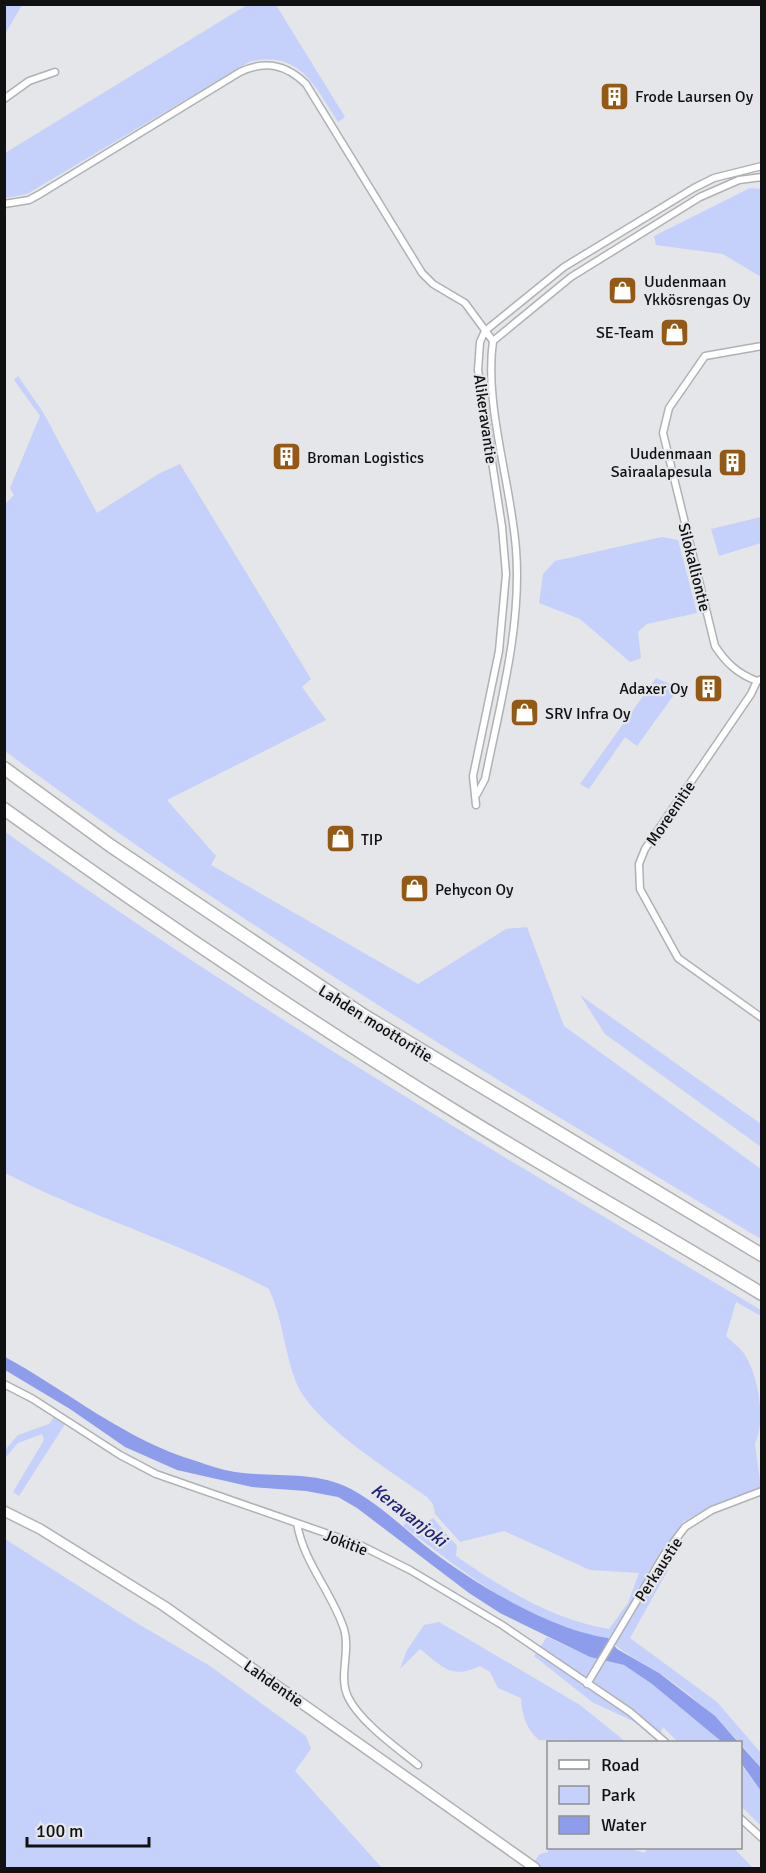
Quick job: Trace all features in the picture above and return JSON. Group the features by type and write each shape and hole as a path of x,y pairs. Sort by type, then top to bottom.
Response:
{"highway":[{"name":"Lahden moottoritie","path":"4,768 111,846 363,1016 762,1255"},
{"name":"Lahden moottoritie","path":"4,809 88,870 345,1042 461,1115 762,1294"}],"main road":[{"name":"Lahdentie","path":"4,1510 40,1529 164,1606 535,1869"}],"street":[{"path":"4,204 29,200 40,194 240,72 262,64 275,64 297,74 306,84 422,273 433,284 465,303 493,341 571,277 680,209 719,187 762,177"},
{"path":"4,99 29,81 55,72"},
{"path":"485,331 564,267 694,188 714,178 762,166"},
{"name":"Alikeravantie","path":"476,805 477,795 473,777 499,651 506,574 502,527 478,370 480,342 485,331"},
{"name":"Alikeravantie","path":"477,795 485,779 509,655 516,599 514,529 491,371 493,341"},
{"name":"Silokalliontie","path":"759,680 725,662 715,646 663,433 669,408 705,356 762,346"},
{"name":"Moreenitie","path":"759,680 752,694 655,833 639,864 640,889 678,958 762,1018"},
{"name":"Jokitie","path":"4,1384 120,1455 156,1474 360,1545 410,1570 502,1625 640,1719 663,1741"},
{"name":"Perkaustie","path":"587,1684 664,1555 685,1527 712,1510 762,1491"},
{"path":"297,1523 300,1542 337,1611 345,1631 347,1644 345,1686 348,1697 362,1715 418,1765"},
{"path":"742,1819 762,1838"}],"green space":[{"path":"4,5 22,5 5,34"},
{"path":"247,5 276,5 345,117 338,122 313,84 293,66 281,61 249,62 27,194 5,198 5,153"},
{"path":"750,188 761,189 761,277 723,254 656,245 654,236"},
{"path":"18,376 43,412 97,513 160,473 180,464 311,679 302,687 326,720 167,800 216,856 211,865 418,984 506,929 527,927 564,1026 761,1169 761,1239 472,1064 282,943 96,817 5,751 5,504 14,495 10,488 40,416 14,380"},
{"path":"761,517 761,543 719,556 711,529"},
{"path":"662,537 678,540 697,613 647,624 638,632 641,658 630,662 580,619 539,603 543,574 555,561"},
{"path":"656,678 679,688 637,746 625,737 589,789 580,784"},
{"path":"4,831 189,958 377,1079 568,1196 761,1310 761,1316 736,1302 726,1336 743,1352 757,1385 760,1423 755,1444 761,1488 713,1505 683,1522 648,1572 668,1570 630,1638 717,1702 761,1753 761,1768 742,1746 742,1741 738,1741 715,1717 675,1684 626,1653 608,1638 552,1623 525,1610 474,1579 403,1526 410,1518 424,1524 433,1518 457,1546 456,1556 491,1580 529,1601 588,1625 609,1629 628,1603 639,1573 590,1570 504,1531 460,1542 435,1514 433,1504 427,1497 335,1430 305,1398 292,1371 274,1300 269,1289 204,1258 37,1189 5,1173"},
{"path":"580,995 761,1124 761,1147 605,1034"},
{"path":"56,1414 67,1421 19,1496 13,1492 44,1440 42,1434 18,1443 5,1458 5,1450 18,1435 49,1424"},
{"path":"5,1539 135,1622 210,1666 306,1736 311,1749 295,1771 382,1868 5,1868"},
{"path":"439,1622 580,1705 625,1741 539,1740 526,1721 521,1698 498,1688 490,1672 480,1666 461,1672 454,1671 441,1666 420,1649 400,1669 407,1650 424,1625"},
{"path":"547,1637 590,1657 624,1665 652,1684 721,1741 677,1741 663,1727 657,1741 637,1723 592,1702 534,1656"},
{"path":"742,1766 761,1791 761,1826 742,1807"},
{"path":"549,1849 631,1849 645,1853 647,1849 735,1849 753,1868 529,1868 540,1854 548,1852"}],"water":[{"path":"5,1357 145,1441 210,1466 249,1474 323,1479 351,1489 380,1508 442,1558 486,1588 561,1625 608,1638 617,1649 659,1673 715,1716 737,1741 721,1741 652,1684 624,1665 590,1657 500,1613 469,1593 357,1508 338,1497 306,1491 252,1487 177,1470 125,1447 70,1409 5,1370"},
{"path":"742,1746 761,1768 761,1791 742,1764"}],"place":[{"name":"Frode Laursen Oy","path":"614,96"},
{"name":"Uudenmaan Ykkösrengas Oy","path":"623,290"},
{"name":"SE-Team","path":"675,332"},
{"name":"Broman Logistics","path":"286,457"},
{"name":"Uudenmaan Sairaalapesula","path":"733,462"},
{"name":"Adaxer Oy","path":"709,688"},
{"name":"SRV Infra Oy","path":"524,713"},
{"name":"TIP","path":"340,839"},
{"name":"Pehycon Oy","path":"414,889"}],"water label":[{"name":"Keravanjoki","path":"409,1515"}]}
